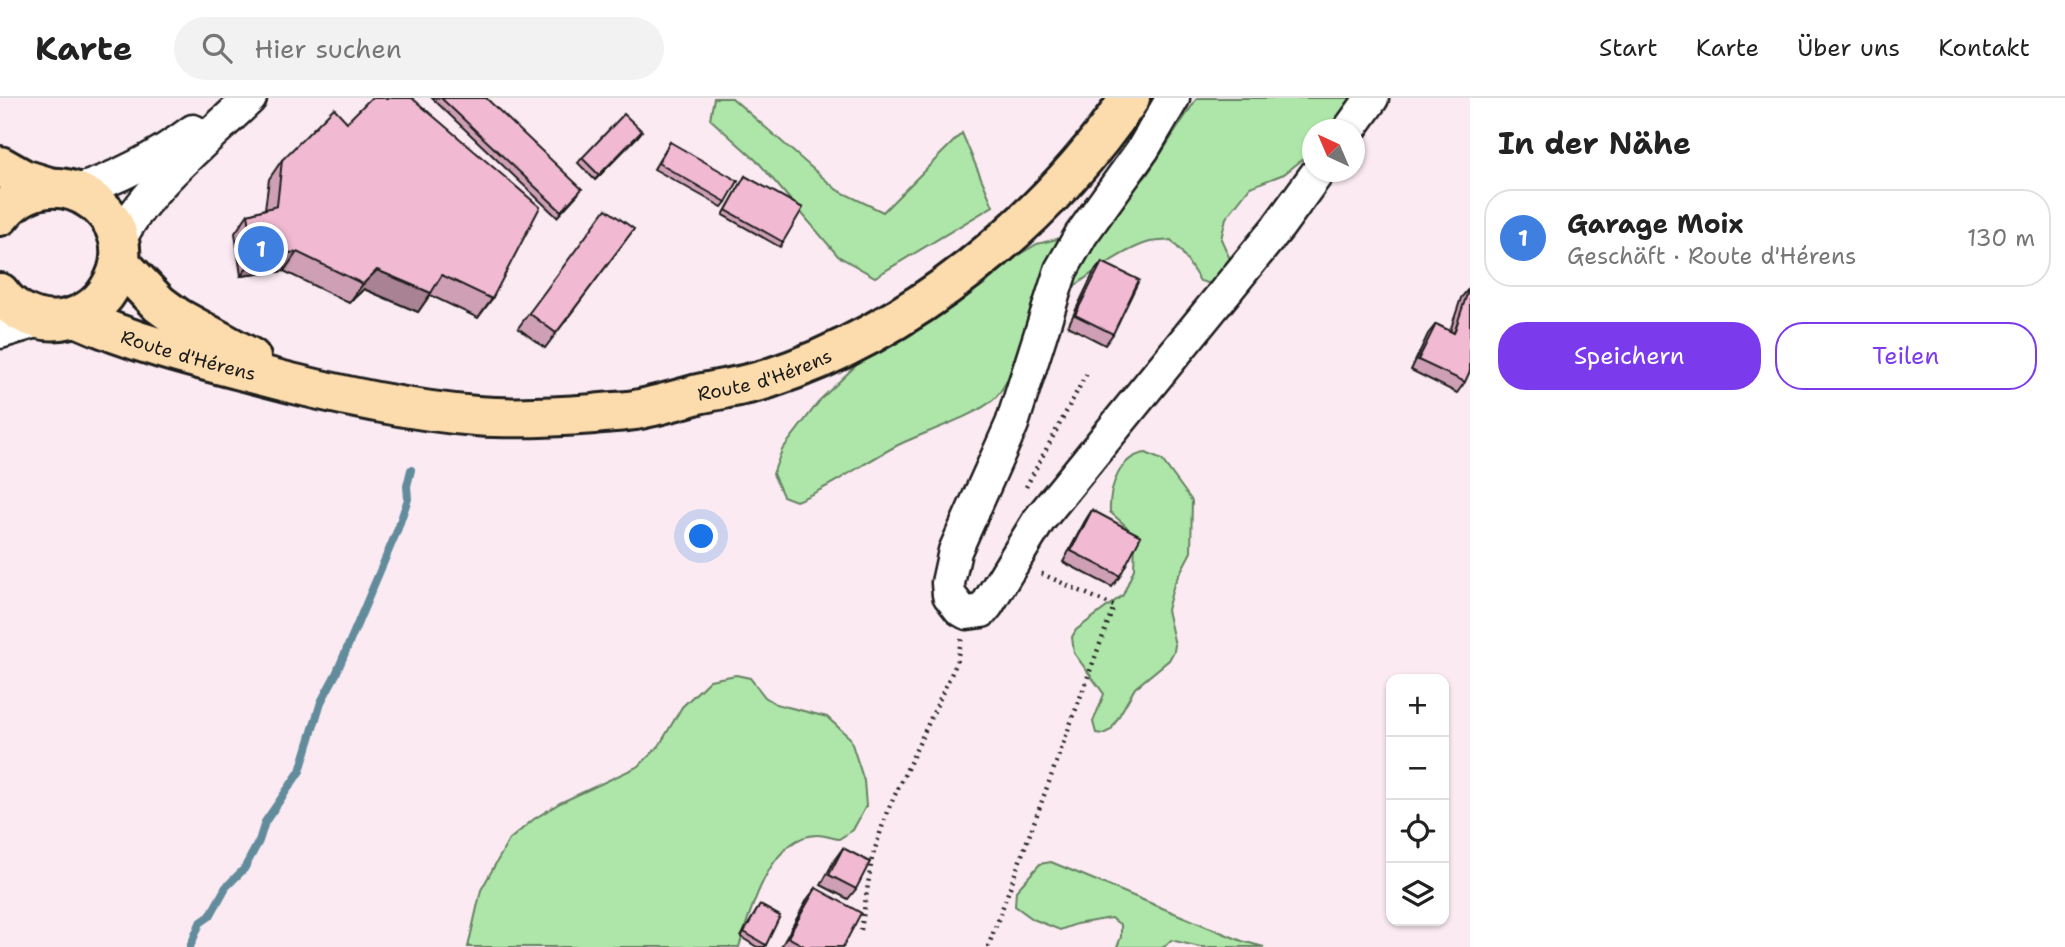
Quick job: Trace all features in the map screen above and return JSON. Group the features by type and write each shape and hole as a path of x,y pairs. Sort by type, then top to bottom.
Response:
{"main road":[{"name":"Route d'Hérens","path":"0,293 21,312 58,318 302,386 389,404 476,416 548,417 632,411 766,379 815,360 889,324 960,277 1025,222 1084,159 1130,98"},
{"name":"Route d'Hérens","path":"0,166 23,178 94,200 114,225 119,252 159,304 178,318 302,386"},
{"path":"0,216 10,203 31,191 63,189"},
{"path":"58,318 92,309 105,296 115,281 119,252"}],"street":[{"path":"63,189 99,184 161,155 236,98"},
{"path":"119,252 127,224 154,191 250,98"},
{"path":"1173,98 1143,149 1081,235 1061,270 1012,424 955,551 948,583 949,595 960,610 967,613 982,611 988,605 1039,520 1261,248 1310,182"},
{"path":"1357,119 1372,98"},
{"path":"0,332 58,318"}],"path":[{"path":"1025,489 1088,371"},
{"path":"988,947 1114,606 1039,574"},
{"path":"861,930 872,858 887,812 956,664 967,613"}],"green space":[{"path":"714,98 732,98 837,190 883,212 962,133 993,206 875,277 838,256 759,163 710,119"},
{"path":"1197,98 1353,98 1336,119 1302,119 1302,160 1284,174 1250,187 1226,218 1221,239 1233,266 1215,285 1200,281 1171,240 1150,242 1135,248 1078,283 1043,314 1021,342 1004,386 986,405 898,445 835,482 796,501 783,496 773,474 782,450 821,399 871,351 1037,244 1057,239 1107,216 1147,175"},
{"path":"1146,453 1162,460 1192,501 1191,552 1174,584 1167,610 1174,651 1169,660 1135,688 1111,730 1103,734 1096,733 1093,722 1104,694 1074,653 1072,637 1076,630 1123,595 1134,569 1135,540 1126,526 1110,512 1111,493 1122,467 1137,455"},
{"path":"736,675 750,678 765,697 776,704 827,717 850,738 864,781 866,806 853,830 839,839 817,835 801,839 787,848 764,878 739,947 468,947 481,890 509,840 534,819 560,803 639,766 659,746 682,707 710,680"},
{"path":"1051,862 1242,941 1264,947 1200,947 1171,940 1164,947 1117,947 1121,937 1121,925 1111,918 1076,924 1060,930 1033,919 1015,906 1016,891 1040,864"}],"building":[{"path":"371,98 412,98 540,207 492,299 442,275 431,293 377,270 363,284 297,252 254,257 248,214 277,206 282,160 334,108 347,122"},
{"path":"441,98 486,98 582,189 561,211"},
{"path":"624,114 642,131 599,175 582,158"},
{"path":"670,142 738,181 726,202 658,163"},
{"path":"745,176 803,208 783,242 726,210"},
{"path":"606,209 634,229 556,333 529,313"},
{"path":"1102,262 1139,280 1113,334 1075,315"},
{"path":"1469,288 1470,371 1465,382 1418,360 1436,324 1454,333"},
{"path":"1092,510 1141,536 1120,576 1071,551"},
{"path":"843,848 870,862 856,889 829,875"},
{"path":"816,888 861,913 843,947 806,947 788,937"},
{"path":"760,905 780,916 766,945 744,932"}],"waterway":[{"path":"190,947 200,923 210,916 226,887 244,869 259,841 265,822 300,771 321,702 336,674 397,531 408,499 407,486 411,470"}],"place":[{"name":"Garage Moix","path":"261,249"}]}
